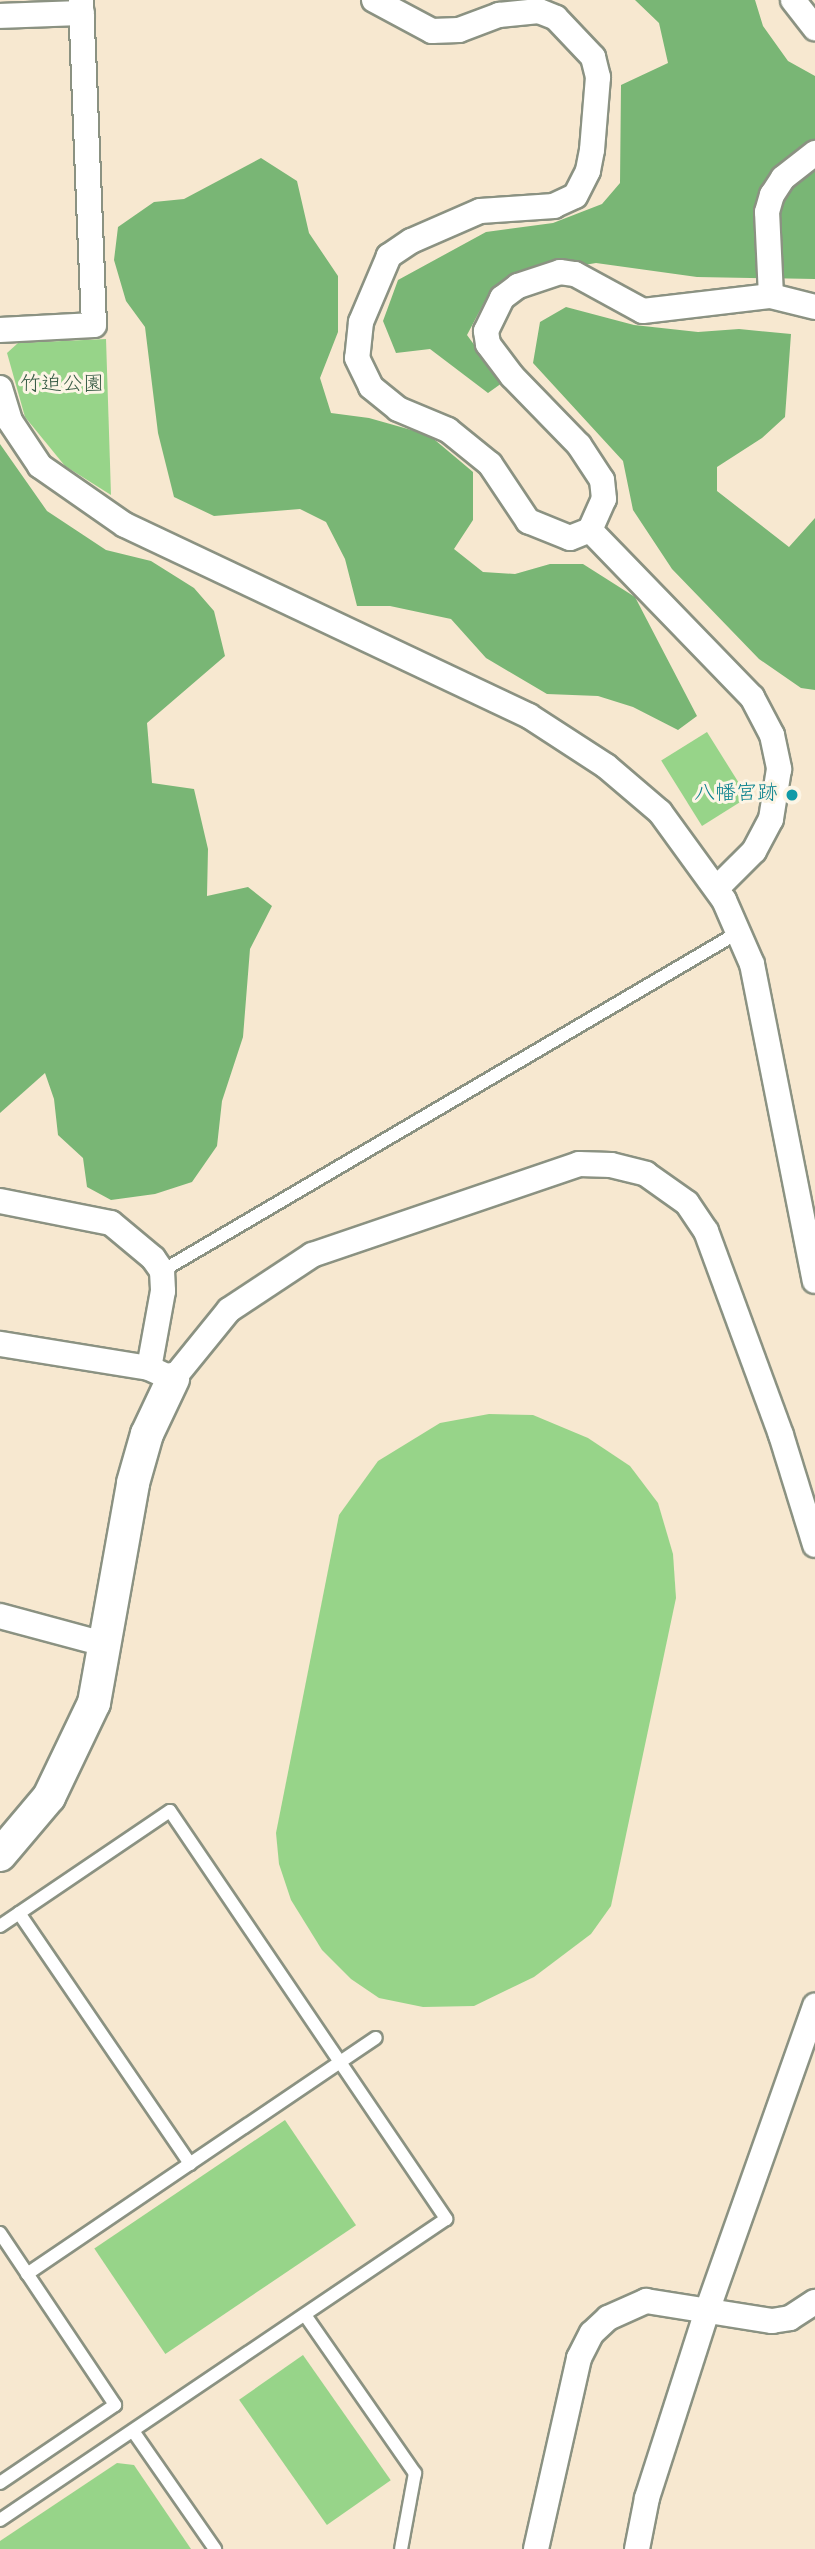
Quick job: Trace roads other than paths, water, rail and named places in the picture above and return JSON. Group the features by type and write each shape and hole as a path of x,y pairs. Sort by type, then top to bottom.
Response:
{"street":[{"path":"374,0 432,31 459,30 499,15 539,11 556,18 593,57 598,77 592,150 588,171 575,196 554,206 480,211 411,241 389,256 362,322 357,358 371,387 398,409 448,430 490,464 528,521 570,538 590,530 604,499 602,480 579,445 512,376 488,344 486,331 502,298 518,286 560,272 575,274 643,311 771,296 815,307"},
{"path":"793,0 815,28"},
{"path":"810,0 815,15"},
{"path":"0,16 81,6 94,324 0,330"},
{"path":"771,296 767,212 772,195 783,178 815,153"},
{"path":"0,388 10,421 40,466 125,525 529,716 606,766 660,812 717,888 739,932 767,1030 815,1281"},
{"path":"590,530 752,697 772,735 779,769 772,819 754,851 717,888"},
{"path":"161,1373 229,1310 312,1255 535,1176 579,1164 611,1165 646,1174 669,1187 687,1203 706,1231 805,1474 815,1545"},
{"path":"0,1200 111,1223 162,1271 161,1373 133,1483 94,1703 76,1746 49,1797 0,1855"},
{"path":"0,1344 161,1373"},
{"path":"0,1616 104,1644"},
{"path":"637,2549 647,2498 707,2311 815,2006"},
{"path":"536,2549 579,2358 592,2333 608,2318 646,2301 772,2321 790,2318 815,2302"}],"lane":[{"path":"162,1271 739,932"},
{"path":"0,1926 170,1811 446,2219 0,2520"},
{"path":"19,1913 190,2164"},
{"path":"27,2274 376,2038"},
{"path":"0,2233 115,2405 0,2483"},
{"path":"305,2315 415,2473 401,2549"},
{"path":"133,2431 215,2549"}],"place":[{"name":"八幡宮跡","path":"792,795"}],"park label":[{"name":"竹迫公園","path":"62,386"}]}
